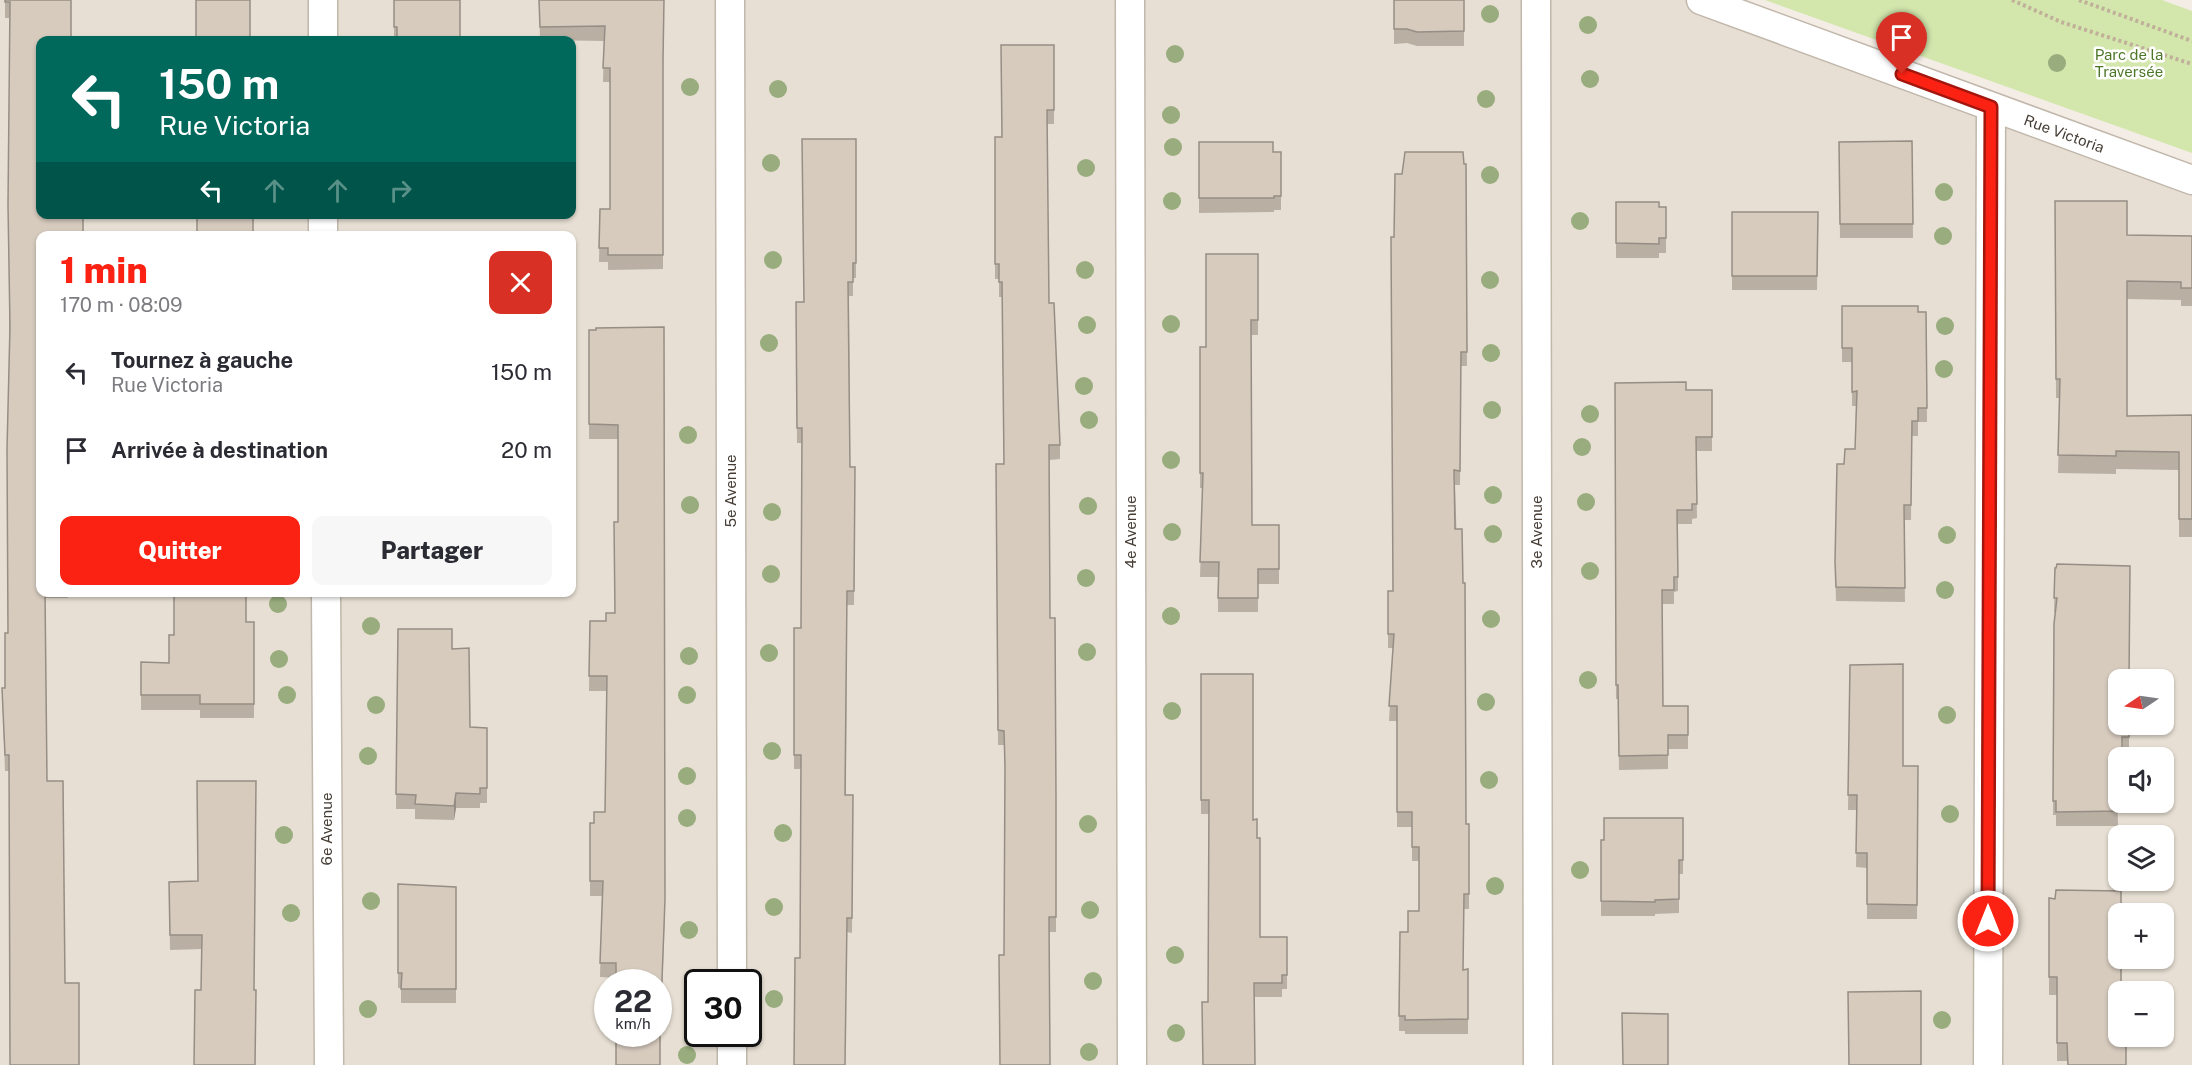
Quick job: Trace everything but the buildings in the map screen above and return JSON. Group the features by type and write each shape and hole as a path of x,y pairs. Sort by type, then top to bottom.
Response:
{"street":[{"path":"323,0 323,36"},
{"name":"5e Avenue","path":"730,0 732,969"},
{"name":"4e Avenue","path":"1130,0 1132,1065"},
{"name":"3e Avenue","path":"1536,0 1538,1065"},
{"name":"Rue Victoria","path":"1701,0 2192,180"},
{"path":"1988,1065 1991,107"},
{"name":"6e Avenue","path":"326,597 329,1065"},
{"path":"732,1047 732,1065"}],"path":[{"path":"2012,0 2061,22 2192,64"},
{"path":"2079,0 2192,41"}],"shaded area":[{"path":"0,0 1701,0 2192,181 2192,1065 0,1065"}],"green space":[{"name":"Parc de la Traversée","path":"1765,0 2162,0 2192,11 2192,153"}],"route":[{"path":"1902,74 1991,107 1988,921"}]}
